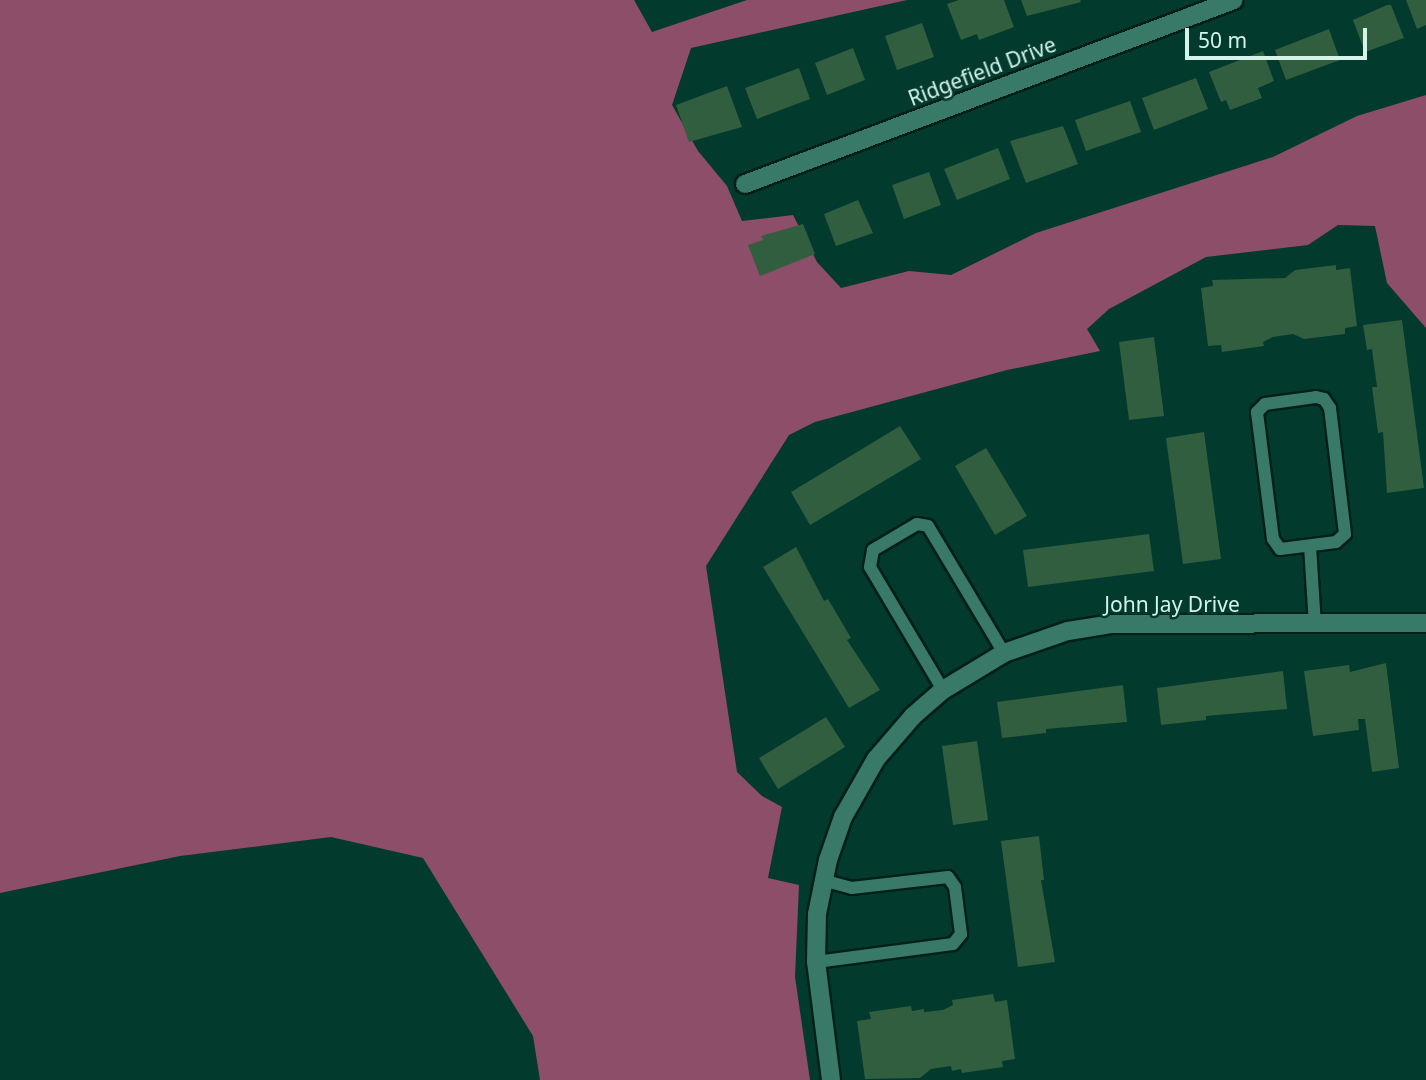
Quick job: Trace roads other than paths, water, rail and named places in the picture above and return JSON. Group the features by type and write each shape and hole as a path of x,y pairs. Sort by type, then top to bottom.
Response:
{"street":[{"name":"Ridgefield Drive","path":"745,184 1234,0"},
{"name":"John Jay Drive","path":"831,1080 816,962 823,880 839,827 876,759 913,716 943,690 1004,653 1057,634 1112,624 1315,626 1426,623"}],"lane":[{"path":"1317,397 1324,399 1330,408 1345,534 1339,541 1310,546 1280,549 1273,541 1256,417 1265,404 1317,397"},
{"path":"943,690 870,567 873,550 917,524 928,526 1004,653"},
{"path":"1310,546 1315,626"},
{"path":"816,962 953,944 961,934 954,885 948,877 852,888 823,880"}]}
